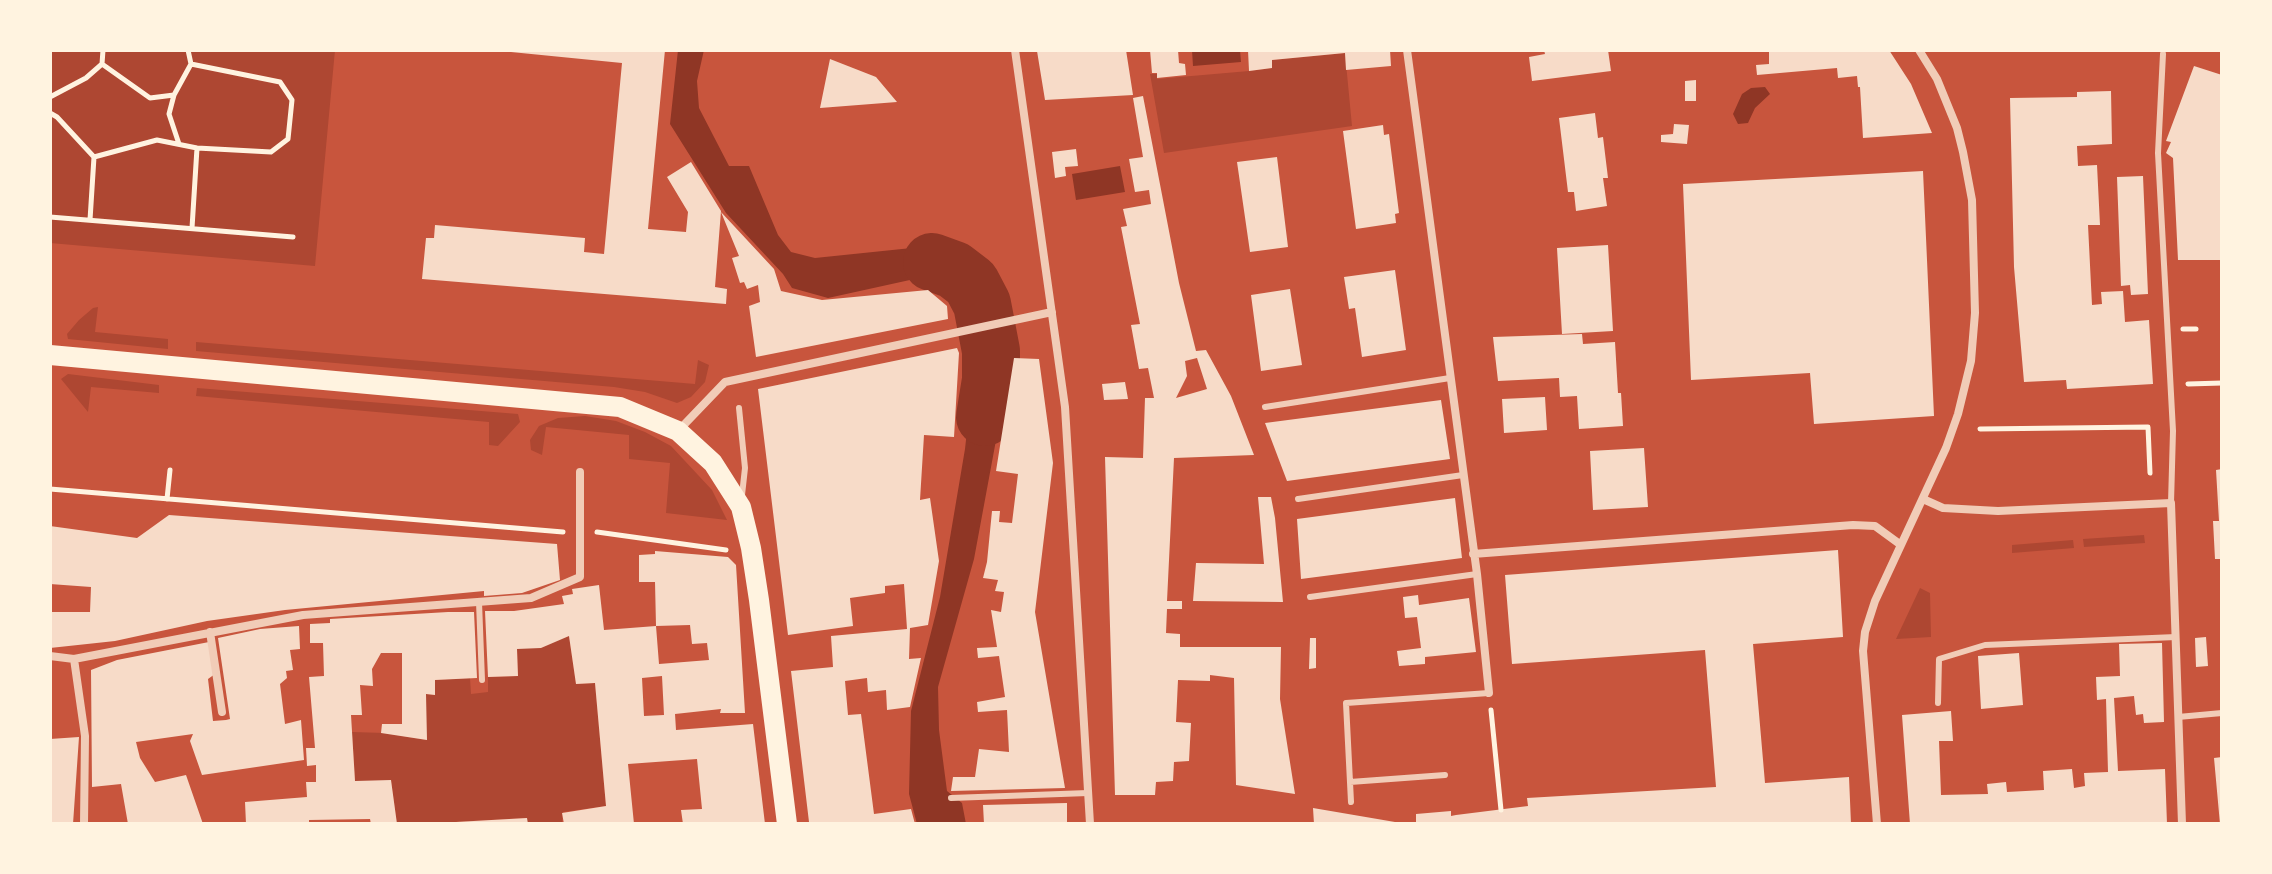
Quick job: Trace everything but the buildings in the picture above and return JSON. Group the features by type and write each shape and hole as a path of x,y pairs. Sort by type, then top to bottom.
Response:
{"main road":[{"path":"50,355 620,407 678,431 713,463 741,507 759,600 787,824"}],"street":[{"path":"1015,50 1065,407 1090,824"},
{"path":"1407,50 1477,574 1489,693"},
{"path":"1877,824 1863,651 1865,632 1875,601 1923,499 1958,414 1971,361 1975,313 1972,200 1963,152 1957,128 1937,79 1919,50"},
{"path":"678,431 725,382 1052,312"},
{"path":"50,656 74,659 303,615 531,598 580,577 580,472"},
{"path":"1923,499 1943,508 1998,511 2171,503 2182,824"},
{"path":"1473,554 1853,525 1875,526 1901,545"},
{"path":"210,632 222,712"},
{"path":"74,659 85,736 84,824"}],"lane":[{"path":"2163,54 2158,153 2173,431 2171,503"},
{"path":"1265,407 1450,378"},
{"path":"739,408 745,468 741,507"},
{"path":"1298,499 1463,475"},
{"path":"1310,597 1477,574"},
{"path":"479,602 482,680"},
{"path":"1938,703 1939,659 1985,645 2176,637"},
{"path":"1351,802 1346,703 1489,693"},
{"path":"2178,717 2222,713"},
{"path":"1350,782 1445,775"},
{"path":"951,798 1088,793"}],"path":[{"path":"50,97 86,78 102,64 103,50"},
{"path":"179,144 169,114 174,95 191,64 188,50"},
{"path":"102,64 150,98 174,95"},
{"path":"50,113 94,157 157,140 197,148 271,152 288,139 292,100 280,82 191,64"},
{"path":"192,228 197,148"},
{"path":"90,220 94,157"},
{"path":"50,217 293,237"},
{"path":"2187,384 2222,383"},
{"path":"1980,429 2148,427 2151,488"},
{"path":"167,499 170,470"},
{"path":"50,489 572,533"},
{"path":"586,531 737,551"},
{"path":"1489,693 1501,810"}],"shaded area":[{"path":"50,50 335,50 315,266 50,243"},
{"path":"678,50 704,50 697,81 699,108 729,166 749,166 778,235 791,252 815,258 931,246 952,260 973,268 996,295 1002,312 969,318 961,287 948,278 928,276 828,298 792,288 783,274 726,213 670,124"},
{"path":"1192,50 1240,50 1241,62 1193,66"},
{"path":"1345,53 1352,126 1164,153 1150,74 1157,74 1157,79 1249,71 1272,68 1272,60"},
{"path":"1765,87 1770,94 1755,108 1748,123 1738,124 1733,114 1742,94 1751,88"},
{"path":"1120,166 1125,192 1076,200 1072,174"},
{"path":"98,307 95,332 168,339 168,349 68,339 67,334 79,320"},
{"path":"1008,334 1009,370 974,559 938,687 939,730 947,791 962,803 966,824 917,824 909,794 911,711 940,597 965,449 977,340"},
{"path":"196,342 695,384 698,360 709,365 705,382 691,397 677,403 645,392 614,387 196,351"},
{"path":"68,374 159,385 159,393 91,387 88,412 61,379"},
{"path":"197,388 518,414 520,422 498,446 489,445 489,422 196,396"},
{"path":"585,416 616,421 671,446 712,490 727,520 666,513 670,463 629,459 629,435 546,427 542,455 531,450 530,440 539,426 558,418"},
{"path":"2144,535 2145,543 2084,547 2083,539"},
{"path":"2073,540 2074,548 2012,553 2012,545"},
{"path":"1920,588 1930,593 1931,637 1896,639"},
{"path":"569,636 576,684 595,683 606,806 563,812 562,824 528,824 526,818 454,824 397,824 391,781 355,781 352,732 385,733 426,740 426,694 435,695 435,680 470,678 471,694 488,692 488,677 518,676 517,649"}],"waterway":[{"path":"932,262 954,270 971,283 982,304 991,351 991,380 985,417"}]}
